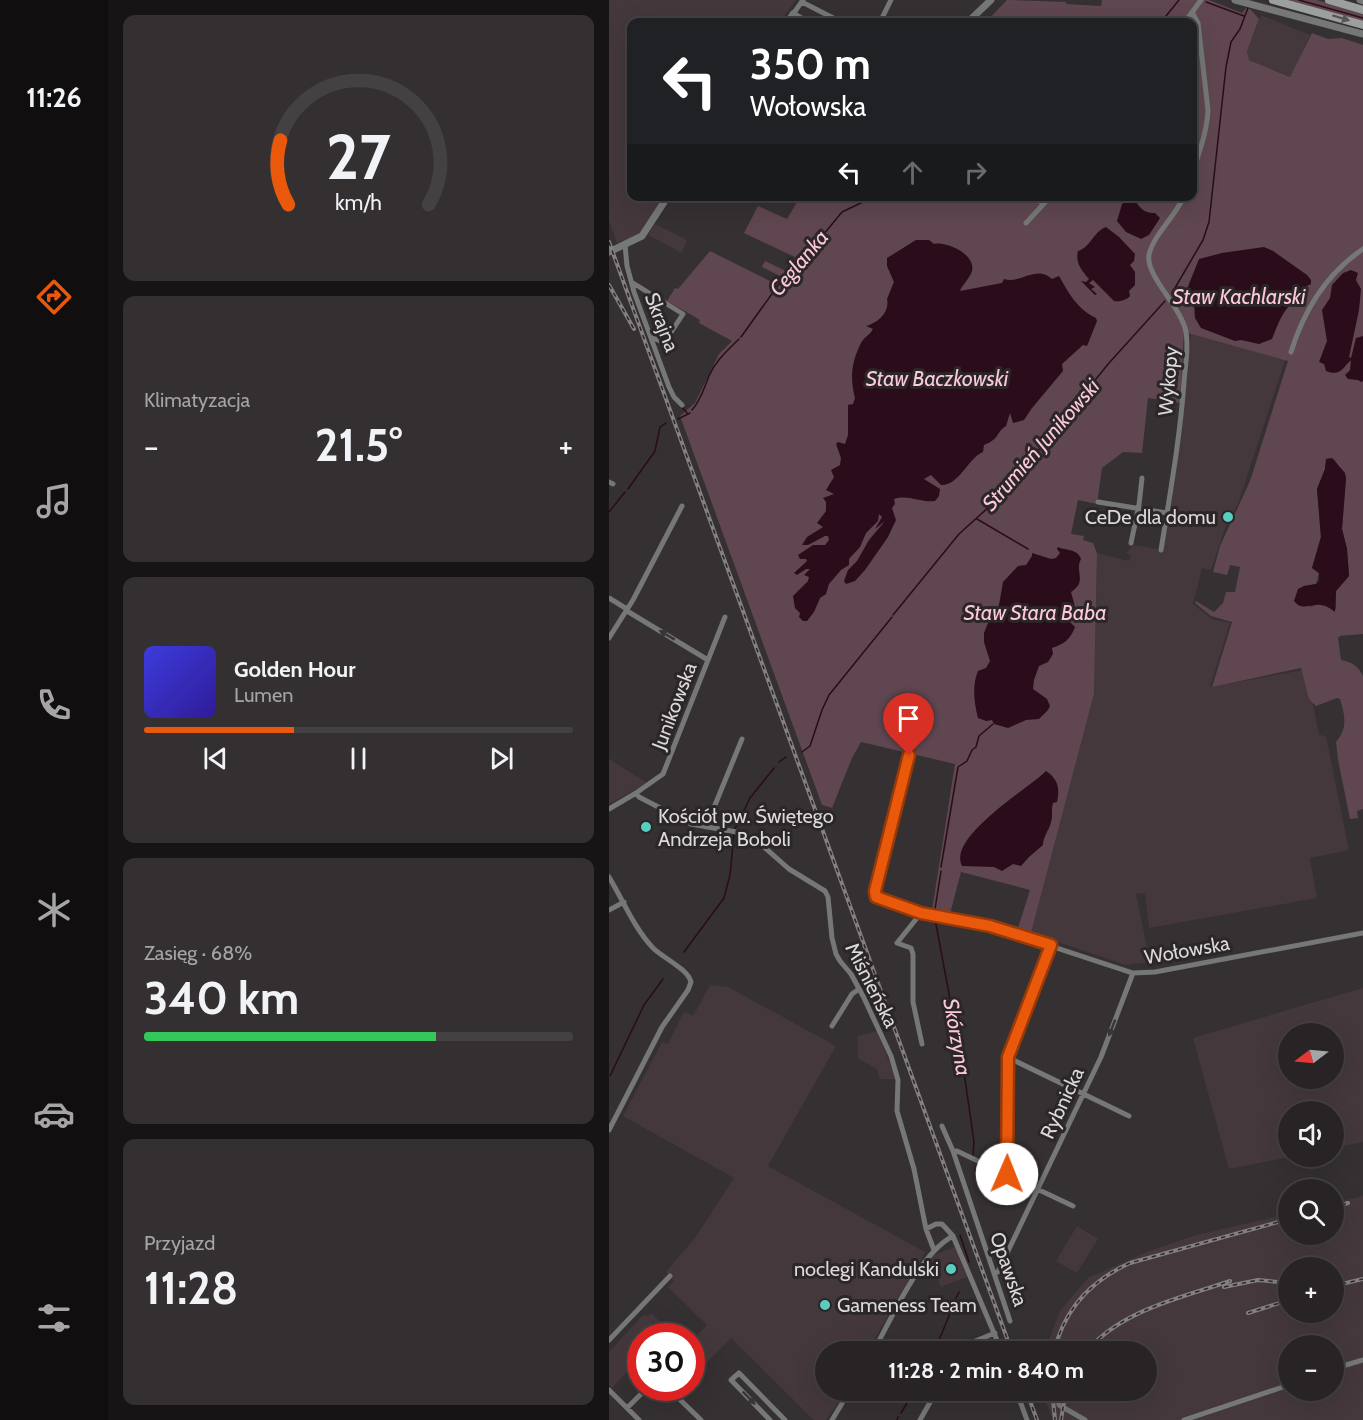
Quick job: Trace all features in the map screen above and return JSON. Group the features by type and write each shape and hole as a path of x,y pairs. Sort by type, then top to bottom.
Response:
{"main road":[{"path":"1273,0 1363,25"},
{"path":"1329,0 1363,10"}],"street":[{"path":"882,18 891,0"},
{"path":"972,18 984,0"},
{"path":"973,18 991,0"},
{"path":"1188,18 1201,0"},
{"path":"1235,0 1363,34"},
{"path":"790,18 802,1 833,18"},
{"path":"1192,12 1195,18"},
{"path":"793,14 800,18"},
{"path":"1197,21 1207,110 1207,124 1197,158"},
{"path":"609,252 642,236 665,201"},
{"path":"1040,201 1043,204"},
{"path":"1026,223 1046,201"},
{"name":"Wykopy","path":"1161,550 1182,405 1187,334 1183,321 1151,269 1149,256 1182,201"},
{"name":"Skrajna","path":"625,245 631,282 672,393 682,405"},
{"path":"1291,352 1302,320 1318,292 1340,267 1363,249"},
{"path":"631,282 683,314 667,339 661,341 652,337"},
{"path":"1131,543 1142,478"},
{"path":"1098,502 1167,513"},
{"path":"609,638 627,610 682,506"},
{"path":"609,598 708,660"},
{"name":"Junikowska","path":"636,793 663,774 725,617"},
{"path":"707,827 742,739"},
{"name":"Wołowska","path":"909,755 875,894 877,899 921,913 990,926 1133,973 1155,972 1363,933"},
{"path":"609,809 636,793"},
{"name":"Miśnieńska","path":"636,793 639,797 683,821 754,837 789,869 825,891 836,954 851,974 891,1056 898,1080 897,1112 914,1169 926,1229 934,1250"},
{"path":"609,876 650,945 688,975 691,982 688,990 662,1027 609,1130"},
{"path":"609,910 624,902"},
{"path":"921,913 897,943 911,948 913,954 912,995 922,1044"},
{"path":"1007,1174 1008,1057 1051,945"},
{"name":"Rybnicka","path":"994,1273 998,1272 1101,1057 1133,973"},
{"path":"832,1026 852,994 859,989"},
{"path":"1008,1057 1129,1116"},
{"name":"Opawska","path":"942,1126 953,1151 1010,1321"},
{"path":"953,1151 1073,1206"},
{"path":"926,1229 942,1224 953,1236 998,1341"},
{"path":"879,1341 925,1259 953,1236"},
{"path":"609,1340 670,1276"},
{"path":"975,1341 995,1333"},
{"path":"1344,1366 1363,1360"},
{"path":"770,1420 731,1380 739,1373 785,1420"},
{"path":"1184,1420 1278,1389"},
{"path":"609,1390 639,1420"},
{"path":"627,1408 634,1401"},
{"path":"681,1401 701,1420"},
{"path":"832,1420 843,1401"},
{"path":"920,1420 931,1401"},
{"path":"1020,1401 1027,1420"},
{"path":"1058,1401 1059,1405 1086,1420"}],"shaded area":[{"path":"609,0 796,0 783,18 627,18 627,201 661,201 640,234 617,243 609,221"},
{"path":"1007,0 1101,6 1102,0 1209,0 1242,13 1246,8 1250,9 1259,19 1247,51 1249,60 1290,77 1312,33 1328,39 1342,38 1363,45 1363,634 1338,638 1341,660 1354,665 1363,676 1363,809 1357,811 1358,818 1350,819 1338,760 1336,742 1344,727 1340,699 1316,706 1309,699 1301,668 1212,687 1232,622 1211,616 1195,603 1196,601 1214,612 1223,603 1226,592 1235,592 1240,567 1230,565 1227,575 1213,572 1220,546 1250,481 1288,361 1184,332 1180,403 1148,398 1142,453 1123,452 1102,468 1097,504 1078,500 1071,534 1084,536 1083,540 1093,543 1097,553 1094,694 1031,933 1018,928 1030,890 961,872 950,914 932,910 955,764 861,742 852,758 832,808 822,805 680,416 695,403 719,354 732,341 699,323 700,320 667,301 675,288 678,289 710,251 776,284 782,277 762,267 765,261 786,271 795,257 744,233 758,206 787,219 798,201 1197,201 1197,18 990,18","holes":["1334,459 1346,478 1342,529 1347,549 1349,576 1336,591 1336,609 1319,604 1310,607 1304,586 1316,584 1319,573 1312,568 1321,537 1317,489 1325,465"]},
{"path":"1286,0 1317,0 1363,13 1363,22"},
{"path":"1261,15 1310,35 1291,77 1249,60 1247,51"},
{"path":"655,224 687,240 682,253 648,235"},
{"path":"1191,331 1286,357 1238,504 1225,528 1211,570 1202,568 1193,604 1212,619 1230,623 1210,687 1320,667 1313,704 1319,735 1326,736 1349,850 1310,858 1317,898 1149,928 1145,893 1136,894 1150,962 1126,965 1031,933 1094,694 1097,553 1129,561 1131,556 1126,553 1133,545 1163,550 1187,379"},
{"path":"609,759 647,783 609,804"},
{"path":"710,985 728,987 836,1046 768,1166 925,1252 899,1301 896,1302 873,1341 815,1341 815,1401 838,1401 826,1420 814,1420 731,1338 705,1364 705,1327 707,1325 668,1287 674,1281 666,1272 695,1238 734,1178 623,1116 662,1042 668,1044 683,1013 693,1016"},
{"path":"1363,988 1363,1142 1344,1146 1344,1101 1278,1101 1278,1159 1229,1169 1193,1038"},
{"path":"877,1031 896,1079 880,1079 877,1069 858,1058 858,1036"},
{"path":"1363,1196 1363,1420 1053,1420 1046,1401 1157,1401 1157,1341 1048,1341 1060,1311 1088,1278 1147,1252 1196,1235 1278,1216 1278,1245 1344,1245 1344,1201"},
{"path":"1077,1226 1098,1239 1077,1273 1056,1261"},
{"path":"955,1247 967,1277 941,1287 931,1261 934,1255"},
{"path":"651,1313 661,1323 636,1323 643,1315 648,1316"},
{"path":"627,1332 627,1372 612,1388 609,1385 609,1352"}],"water":[{"path":"1135,201 1142,209 1155,213 1160,218 1149,235 1141,239 1126,232 1117,221 1122,204"},
{"path":"1106,227 1135,254 1134,261 1130,265 1135,272 1135,285 1129,291 1130,296 1120,301 1114,301 1093,280 1089,283 1095,287 1091,289 1097,294 1095,295 1081,281 1086,282 1089,279 1078,263 1078,251"},
{"name":"Staw Baczkowski","path":"916,240 929,240 934,244 946,245 965,254 972,265 972,271 960,291 1002,283 1004,279 1016,279 1034,274 1046,275 1052,279 1059,276 1074,300 1097,321 1087,346 1083,345 1062,364 1063,371 1024,420 1013,423 1010,413 1006,426 993,440 984,445 983,452 953,481 941,485 931,475 924,479 940,489 935,501 904,497 894,499 895,504 892,508 896,520 888,537 865,570 855,581 846,584 844,581 848,570 885,521 875,529 882,517 879,514 878,521 866,533 860,547 849,559 849,565 841,570 829,584 826,594 820,598 814,612 807,621 803,621 795,608 793,596 808,581 809,577 804,575 810,569 797,575 794,573 807,561 800,559 798,555 813,545 825,545 829,540 828,536 825,536 808,545 802,545 807,537 823,527 817,523 826,511 826,502 823,498 834,494 826,490 834,477 831,470 840,465 841,458 836,444 838,442 845,444 848,435 848,405 853,404 855,398 852,377 855,357 862,341 873,329 866,326 879,320 887,308 887,299 894,282 887,266 887,258"},
{"name":"Staw Kachlarski","path":"1264,247 1273,251 1311,280 1311,284 1303,288 1300,299 1286,310 1272,339 1259,344 1235,341 1201,328 1195,318 1194,303 1185,294 1199,259"},
{"path":"1351,270 1358,273 1356,280 1361,289 1349,357 1351,358 1356,338 1363,336 1363,381 1361,382 1348,379 1345,375 1350,370 1351,360 1335,373 1326,371 1324,364 1319,362 1327,341 1322,310 1330,298 1332,285 1343,273"},
{"path":"1332,458 1345,473 1346,478 1342,529 1347,549 1349,576 1336,591 1335,612 1325,606 1300,606 1294,601 1298,589 1319,581 1319,573 1312,568 1321,537 1317,489 1325,469 1326,459"},
{"name":"Staw Stara Baba","path":"1058,547 1074,551 1079,555 1081,559 1080,580 1071,592 1075,607 1070,622 1075,627 1066,641 1052,648 1053,654 1048,662 1039,666 1034,680 1033,689 1047,699 1050,706 1039,719 1026,720 1008,728 994,724 992,720 986,721 978,718 975,682 978,671 986,668 990,661 984,642 984,633 992,613 999,605 1003,582 1018,566 1026,565 1032,553 1051,559 1056,558 1060,553"},
{"path":"1046,771 1056,781 1058,792 1057,802 1053,803 1052,820 1043,845 1021,866 1013,864 1002,871 994,867 962,866 961,854 966,841 977,828"}],"waterway":[{"name":"Ceglanka","path":"1164,18 1179,0"},
{"path":"1299,0 1363,18"},
{"name":"Ceglanka","path":"1206,2 1244,16"},
{"name":"Strumień Junikowski","path":"1172,293 1203,240 1209,222 1226,67 1231,42 1240,29 1248,8"},
{"name":"Ceglanka","path":"741,337 784,277 805,257 842,212 865,201"},
{"name":"Strumień Junikowski","path":"893,615 959,534 1001,496 1109,363 1165,301"},
{"name":"Ceglanka","path":"692,410 715,365 739,339"},
{"path":"680,405 688,414"},
{"name":"Ceglanka","path":"678,419 690,413"},
{"name":"Ceglanka","path":"628,489 655,451 660,427 666,423"},
{"name":"Ceglanka","path":"609,512 625,492"},
{"name":"Skórzyna","path":"977,519 1028,549"},
{"name":"Strumień Junikowski","path":"802,752 810,746 829,695 892,617"},
{"name":"Skórzyna","path":"941,867 958,767 967,761 976,747 979,736 993,724"},
{"name":"Strumień Junikowski","path":"779,762 786,757"},
{"name":"Strumień Junikowski","path":"735,829 750,798 774,768"},
{"name":"Strumień Junikowski","path":"684,952 724,898 730,875 734,835"},
{"name":"Skórzyna","path":"935,909 941,871"},
{"name":"Skórzyna","path":"935,919 965,1079 974,1142 973,1156"},
{"name":"Strumień Junikowski","path":"610,1076 644,1005 663,979"},
{"name":"Skórzyna","path":"960,1235 969,1262"},
{"name":"Skórzyna","path":"956,1298 959,1292"},
{"name":"Skórzyna","path":"939,1341 951,1311"},
{"name":"Skórzyna","path":"901,1413 907,1403"}],"railway":[{"path":"609,242 1008,1341"},
{"path":"609,285 634,329"},
{"path":"1344,1204 1348,1203"},
{"path":"1058,1341 1072,1309 1092,1287 1116,1270 1130,1263 1278,1222"},
{"path":"1344,1283 1363,1279"},
{"path":"1224,1287 1258,1280 1278,1282"},
{"path":"1097,1341 1116,1326 1153,1307 1230,1281"},
{"path":"1248,1313 1278,1303"},
{"path":"1030,1401 1037,1420"},
{"path":"1053,1401 1055,1420"},
{"path":"1061,1420 1064,1401"}],"place":[{"name":"CeDe dla domu","path":"1228,517"},
{"name":"Kościół pw. Świętego Andrzeja Boboli","path":"646,827"},
{"name":"noclegi Kandulski","path":"951,1269"},
{"name":"Gameness Team","path":"825,1305"}],"route":[{"path":"909,755 875,891 877,899 921,913 990,926 1051,945 1008,1057 1007,1174"}]}
